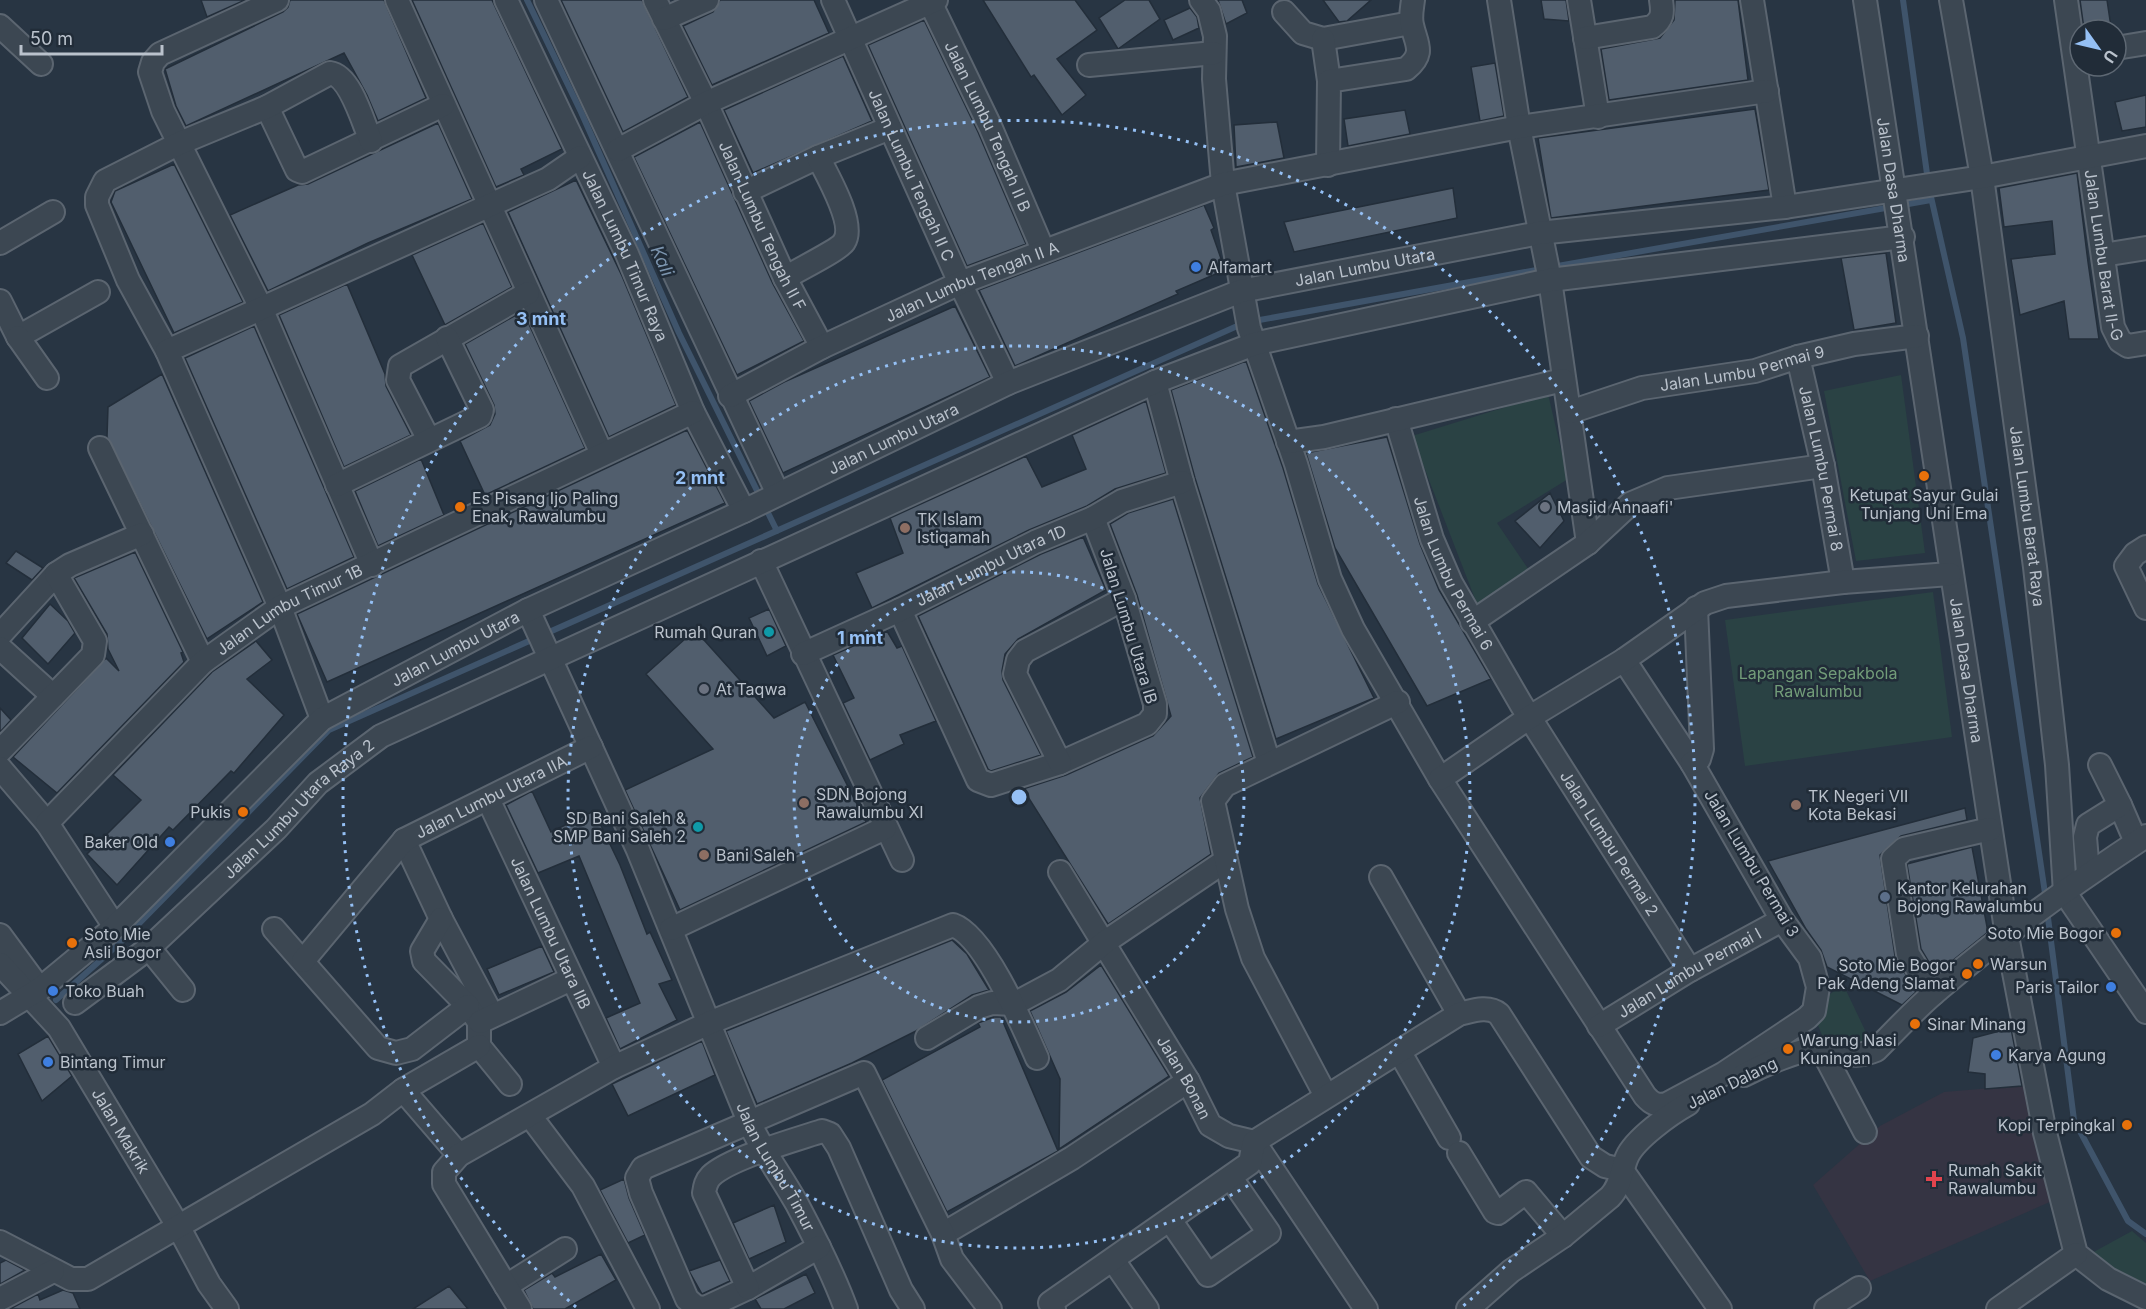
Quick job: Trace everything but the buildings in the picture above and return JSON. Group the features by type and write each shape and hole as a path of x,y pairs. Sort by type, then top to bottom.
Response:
{"street":[{"path":"277,0 160,54 153,62 150,72 163,111 261,308 372,565"},
{"path":"397,0 602,454"},
{"name":"Jalan Lumbu Timur Raya","path":"506,0 627,254 693,412 762,502"},
{"path":"546,0 618,150 730,396 762,502"},
{"path":"659,9 707,0"},
{"name":"Jalan Lumbu Tengah II C","path":"833,0 960,283 1008,383"},
{"path":"1201,0 1209,11 1213,28 1223,184 1242,296 1252,336 1288,442 1330,579 1358,636 1398,702 1440,779 1599,1026"},
{"path":"1329,81 1407,69 1416,59 1419,44 1411,23 1413,0"},
{"path":"1499,0 1540,239 1549,276 1588,543"},
{"path":"1579,0 1598,117"},
{"path":"1585,38 1652,27 1663,13 1661,0"},
{"path":"1752,0 1785,207"},
{"name":"Jalan Dasa Dharma","path":"1865,0 1901,207 1950,574 2007,936 2045,1133 2076,1254"},
{"name":"Jalan Lumbu Barat Raya","path":"1951,0 1974,178 2035,567 2057,765 2059,898"},
{"name":"Jalan Lumbu Barat II-G","path":"2066,0 2070,18"},
{"path":"618,150 706,103 933,2"},
{"name":"Jalan Lumbu Tengah II B","path":"933,2 990,126 1043,250"},
{"name":"Jalan Lumbu Tengah II F","path":"659,9 706,103 785,278 822,347"},
{"path":"1284,12 1303,33 1323,39 1411,23"},
{"path":"0,26 41,64"},
{"path":"1323,39 1329,81 1328,165"},
{"path":"2128,46 2146,43"},
{"path":"1089,65 1214,53"},
{"path":"322,719 280,607 167,351 128,280 97,197 105,181 180,143 267,107 330,73 338,74 346,82 370,141"},
{"name":"Jalan Lumbu Barat II-G","path":"2079,78 2087,158 2113,327 2120,341 2137,345"},
{"name":"Jalan Lumbu Tengah II A","path":"730,396 822,347 960,283 1223,184 1520,127 1767,91"},
{"path":"267,107 297,170 302,172 443,105"},
{"path":"745,192 818,157 890,128"},
{"path":"1901,207 1974,178 2146,146"},
{"path":"167,351 548,179 580,157"},
{"path":"785,278 843,244 848,232 847,219 818,157"},
{"name":"Jalan Lumbu Utara","path":"538,633 762,502 1008,383 1242,296 1540,239 1785,207 1901,207"},
{"name":"Jalan Lumbu Utara","path":"0,1013 36,993 115,927 322,719 538,633 761,561 1252,336 1901,207"},
{"path":"0,243 53,212"},
{"path":"2103,255 2146,248"},
{"path":"18,337 98,292"},
{"path":"429,440 397,375 400,366 528,293"},
{"path":"0,302 18,337 47,378"},
{"name":"Jalan Lumbu Permai 9","path":"1570,412 1642,388 1755,371 1798,357 1854,344 1917,336"},
{"path":"337,485 482,413 447,338"},
{"name":"Jalan Lumbu Permai 8","path":"1798,357 1823,466 1844,582"},
{"path":"1288,442 1324,437 1563,380"},
{"path":"1155,382 1182,482 1269,763"},
{"name":"Jalan Lumbu Timur 1B","path":"47,823 203,662 280,607 693,412"},
{"name":"Jalan Lumbu Permai 6","path":"1396,419 1432,538 1451,583 1530,717"},
{"path":"100,448 203,662"},
{"path":"1472,622 1588,543 1630,504 1652,493 1668,488 1823,466"},
{"name":"Jalan Lumbu Utara 1D","path":"803,654 900,610 1035,542 1093,518 1122,501 1182,482"},
{"name":"Jalan Lumbu Utara IB","path":"900,610 978,780 991,785 1060,762 1147,724 1155,714 1155,704 1124,599 1093,518"},
{"path":"0,634 57,574 70,565 142,534"},
{"path":"2146,547 2135,554 2126,566 2146,608"},
{"path":"761,561 902,860"},
{"path":"0,752 93,655 96,648 95,641 57,574"},
{"path":"1440,779 1530,717 1624,660 1696,608 1726,596 1844,582 1950,574"},
{"path":"1060,762 1015,674 1018,660 1025,651 1124,599"},
{"path":"1692,763 1699,759 1702,749 1696,608"},
{"name":"Jalan Lumbu Timur","path":"538,633 591,747 670,929 750,1124 763,1151 796,1202 846,1309"},
{"name":"Jalan Lumbu Utara Raya 2","path":"75,1003 149,948 276,829 318,783 381,736 538,633"},
{"path":"0,648 53,696"},
{"name":"Jalan Lumbu Permai 3","path":"1599,1026 1645,1096 1659,1106 1723,1074 1808,1018 1814,1011 1818,987 1810,958 1782,920 1692,763 1624,660"},
{"path":"1326,1096 1252,958 1243,933 1213,801 1225,785 1398,702"},
{"name":"Jalan Lumbu Permai 2","path":"1530,717 1690,970"},
{"name":"Jalan Lumbu Utara IIA","path":"303,961 404,840 591,747"},
{"path":"1821,1048 1850,1056 1864,1055 1876,1050 1933,994 2027,919 2059,898 2088,873 2141,839 2120,805 2100,765"},
{"path":"0,768 47,823 115,927"},
{"name":"Jalan Lumbu Utara IIB","path":"488,799 614,1067"},
{"path":"2088,873 2085,837 2088,825 2120,805"},
{"path":"670,929 885,828"},
{"path":"1933,994 1908,954 1893,859 1904,849 1990,830"},
{"path":"404,840 441,919 480,1014 479,1046 510,1084"},
{"path":"927,1038 979,1006 992,1003 1014,1004 1059,980 1105,942 1226,861"},
{"name":"Jalan Bonan","path":"1060,872 1105,942 1188,1081 1210,1125 1229,1136 1254,1142"},
{"path":"1381,877 1459,1014"},
{"path":"2059,898 2146,1012"},
{"path":"441,919 423,951 424,961 480,1014"},
{"name":"Jalan Lumbu Permai I","path":"1599,1026 1690,970 1782,920"},
{"path":"520,1309 444,1184 444,1172 459,1155 531,1117 614,1067 709,1023 953,925 964,929 974,941 1014,1004 1036,1058"},
{"path":"274,929 378,1048 396,1053 412,1049 480,1014 571,979"},
{"path":"0,935 36,993"},
{"path":"149,948 183,990"},
{"name":"Jalan Makrik","path":"0,964 36,993 178,1226 209,1284 227,1309"},
{"path":"1054,1309 1050,1304 1250,1163 1254,1142 1459,1014 1485,1009 1494,1010 1499,1014 1591,1157 1605,1166 1622,1170 1720,1309"},
{"path":"0,1242 71,1279 88,1279 372,1114 403,1090 479,1046"},
{"path":"1821,1048 1865,1132"},
{"name":"Jalan Dalang","path":"1468,1309 1511,1271 1563,1236 1616,1191 1631,1150 1673,1112 1768,1062 1821,1048"},
{"path":"1399,1050 1495,1212 1498,1213 1526,1192 1563,1236"},
{"path":"819,1247 739,1297 705,1308 696,1307 687,1299 641,1193 637,1178 643,1168 750,1124 864,1073 943,1234 952,1259 990,1309"},
{"path":"943,1234 1072,1158 1188,1081"},
{"path":"403,1090 459,1155"},
{"path":"531,1117 583,1186 648,1309"},
{"path":"739,1297 704,1193 706,1182 713,1174 763,1151 822,1131 830,1134 839,1148 901,1290 913,1309"},
{"path":"1254,1142 1366,1309"},
{"path":"1170,1220 1208,1275 1269,1233 1231,1178"},
{"path":"506,1286 565,1249"},
{"path":"1998,1309 2076,1254 2108,1279 2146,1298"},
{"path":"1113,1260 1147,1309"},
{"path":"0,1299 53,1271"},
{"path":"1826,1309 1859,1288"}],"shaded area":[{"name":"Rumah Sakit Rawalumbu","path":"2027,1085 2052,1201 1870,1281 1813,1185 1880,1126 1944,1092"}],"green space":[{"path":"1901,375 1925,553 1856,561 1824,391"},
{"path":"1548,394 1568,479 1497,523 1533,576 1479,609 1412,436"},
{"name":"Lapangan Sepakbola Rawalumbu","path":"1933,592 1952,737 1745,766 1725,620"},
{"path":"1843,984 1873,1047 1826,1045 1815,1018 1820,1002"},
{"path":"2132,1231 2146,1243 2146,1288 2090,1254"}],"waterway":[{"name":"Kali","path":"527,0 581,112 679,333 777,531"},
{"path":"1903,0 1928,181"},
{"path":"1931,197 1963,338 2046,900"},
{"path":"1552,267 1931,200"},
{"path":"1254,321 1542,269"},
{"path":"56,1000 123,940 329,730 1244,323"},
{"path":"2047,910 2074,1120 2128,1221 2146,1234"}],"place":[{"name":"Alfamart","path":"1196,267"},
{"name":"Ketupat Sayur Gulai Tunjang Uni Ema","path":"1924,476"},
{"name":"Es Pisang Ijo Paling Enak, Rawalumbu","path":"460,507"},
{"name":"Masjid Annaafi'","path":"1545,507"},
{"name":"TK Islam Istiqamah","path":"905,528"},
{"name":"Rumah Quran","path":"769,632"},
{"name":"At Taqwa","path":"704,689"},
{"name":"SDN Bojong Rawalumbu XI","path":"804,803"},
{"name":"TK Negeri VII Kota Bekasi","path":"1796,805"},
{"name":"Pukis","path":"243,812"},
{"name":"SD Bani Saleh & SMP Bani Saleh 2","path":"698,827"},
{"name":"Baker Old","path":"170,842"},
{"name":"Bani Saleh","path":"704,855"},
{"name":"Kantor Kelurahan Bojong Rawalumbu","path":"1885,897"},
{"name":"Soto Mie Bogor","path":"2116,933"},
{"name":"Soto Mie Asli Bogor","path":"72,943"},
{"name":"Warsun","path":"1978,964"},
{"name":"Soto Mie Bogor Pak Adeng Slamat","path":"1967,974"},
{"name":"Paris Tailor","path":"2111,987"},
{"name":"Toko Buah","path":"53,991"},
{"name":"Sinar Minang","path":"1915,1024"},
{"name":"Warung Nasi Kuningan","path":"1788,1049"},
{"name":"Karya Agung","path":"1996,1055"},
{"name":"Bintang Timur","path":"48,1062"},
{"name":"Kopi Terpingkal","path":"2127,1125"},
{"name":"Rumah Sakit Rawalumbu","path":"1934,1179"}]}
